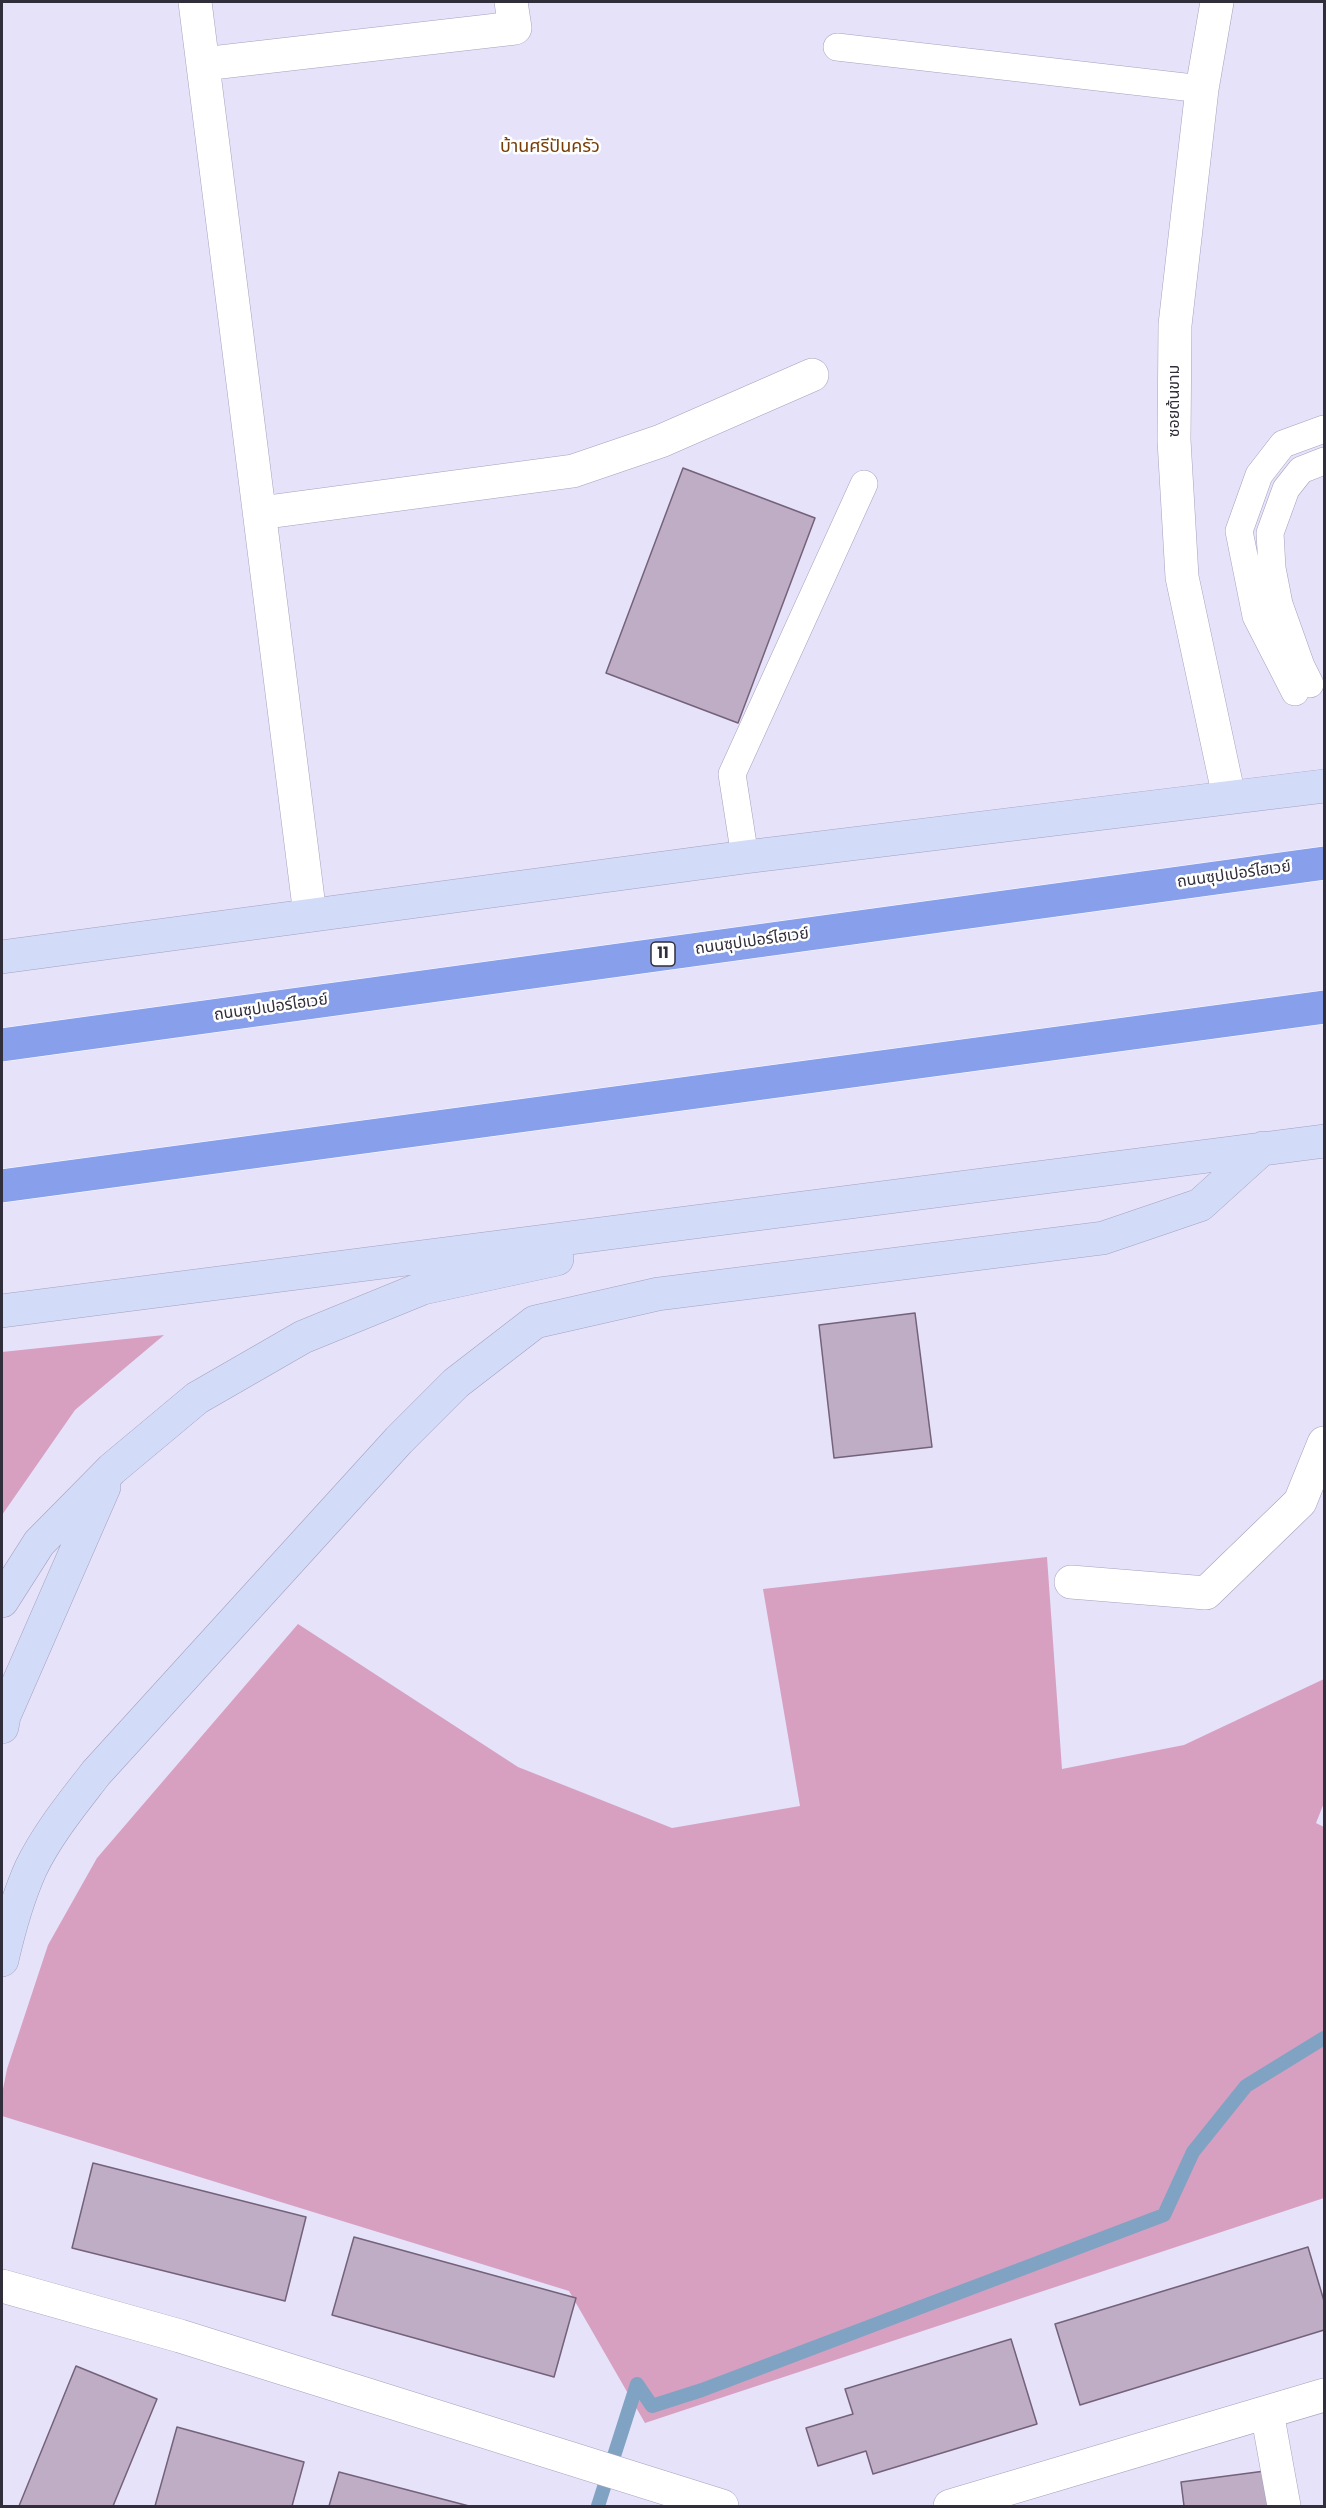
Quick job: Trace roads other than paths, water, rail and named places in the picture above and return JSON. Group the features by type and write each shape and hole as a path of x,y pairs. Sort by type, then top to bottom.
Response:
{"highway":[{"name":"ถนนซุปเปอร์ไฮเวย์","path":"2,1045 1324,863"},
{"path":"2,1186 1324,1007"}],"main road":[{"path":"2,957 745,857 1324,786"},
{"path":"2,1311 1324,1141"},
{"path":"2,1960 10,1924 31,1868 58,1823 96,1773 399,1440 456,1383 535,1322 658,1294 1103,1238 1200,1205 1263,1148"},
{"path":"2,1601 39,1543 112,1469 197,1398 303,1337 423,1288 777,1211"},
{"path":"2,1727 4,1716 112,1469"}],"street":[{"path":"195,2 310,915"},
{"path":"203,63 515,28 511,2"},
{"name":"ซอยต้นขาม","path":"1217,2 1202,89 1175,325 1174,440 1182,577 1229,798"},
{"path":"260,513 573,471 661,441 812,375"},
{"path":"1071,1582 1206,1593 1300,1502 1324,1443"},
{"path":"5,2296 180,2336 722,2506"},
{"path":"950,2506 1324,2395"},
{"path":"1267,2412 1284,2506"}],"lane":[{"path":"837,47 1202,89"},
{"path":"1324,429 1283,444 1259,475 1239,531 1256,616 1303,688 1301,666 1279,604 1272,568 1270,533 1286,489 1301,470 1324,461"},
{"path":"745,857 732,774 864,484"}],"waterway":[{"path":"598,2506 637,2384 652,2406 702,2390 1164,2215 1193,2152 1246,2086 1324,2038"}],"district":[{"name":"บ้านศรีปันครัว","path":"550,147"}]}
